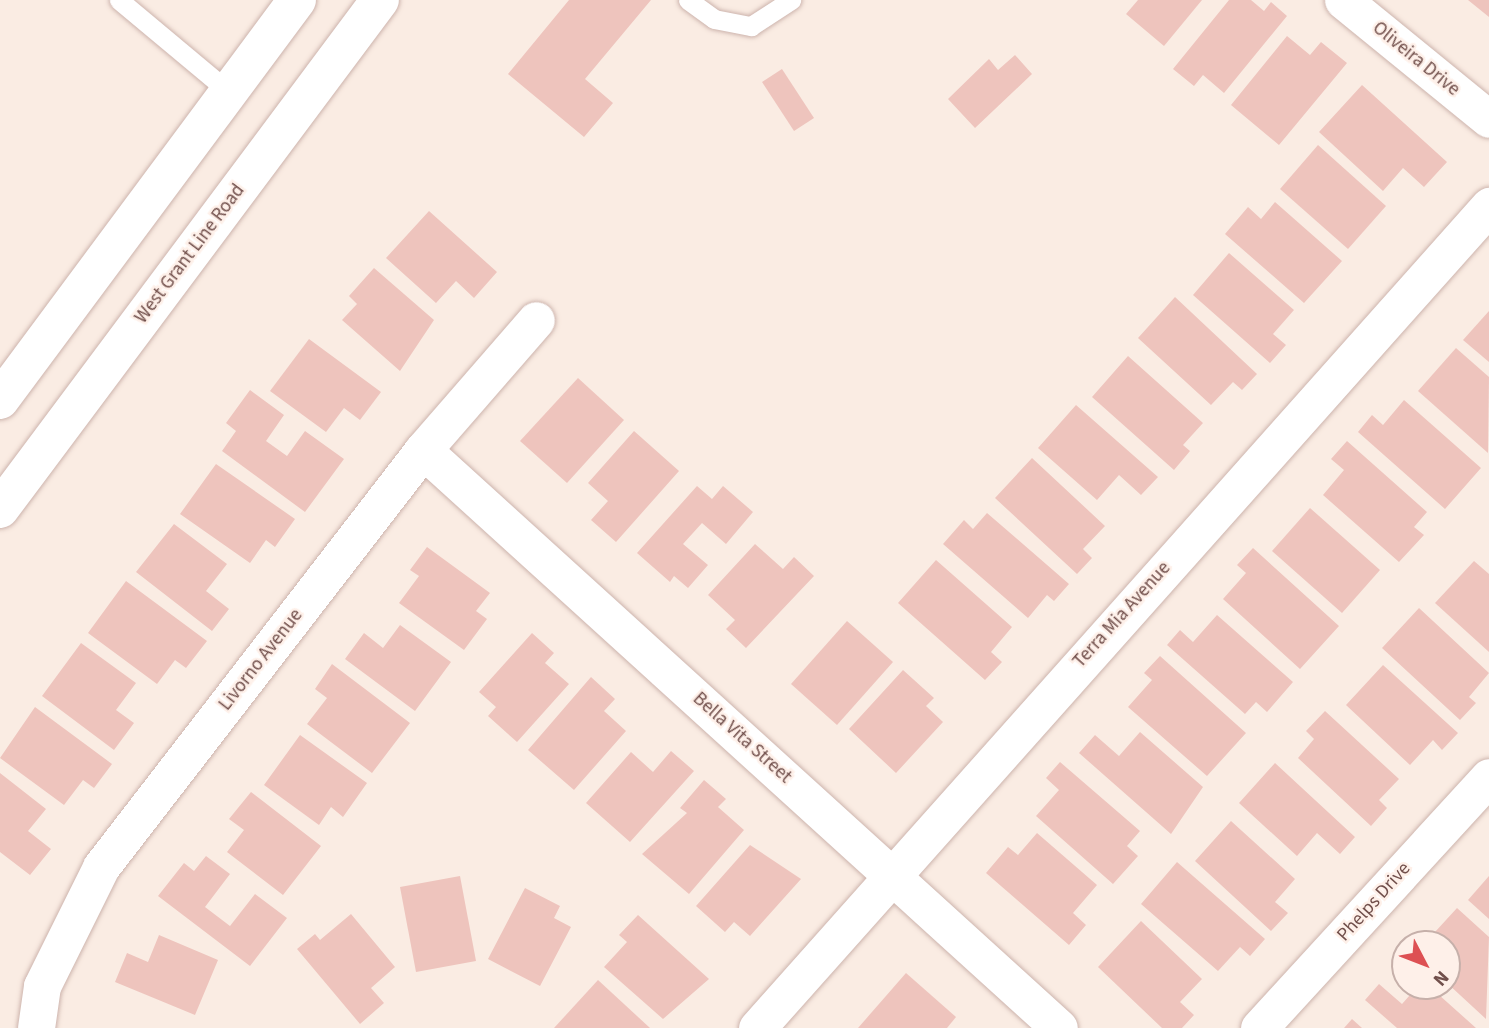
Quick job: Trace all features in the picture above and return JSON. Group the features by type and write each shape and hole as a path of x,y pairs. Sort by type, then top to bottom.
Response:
{"main road":[{"path":"0,400 298,0"},
{"name":"West Grant Line Road","path":"0,509 380,0"}],"street":[{"name":"Oliveira Drive","path":"1343,0 1489,119"},
{"name":"Terra Mia Avenue","path":"757,1028 891,873 1489,206"},
{"name":"Livorno Avenue","path":"36,1028 41,986 101,867 423,450 536,320"},
{"name":"Bella Vita Street","path":"423,450 1059,1028"},
{"name":"Phelps Drive","path":"1259,1028 1489,777"}],"lane":[{"path":"119,0 229,92"},
{"path":"688,0 714,19 751,26 791,0"}],"building":[{"path":"569,0 651,0 585,79 613,103 584,137 508,74"},
{"path":"1138,0 1202,0 1164,46 1126,14"},
{"path":"1229,0 1251,0 1264,11 1271,2 1287,16 1224,93 1203,75 1194,86 1173,69"},
{"path":"1468,0 1489,0 1489,17"},
{"path":"1287,36 1310,55 1321,42 1347,63 1279,145 1231,105"},
{"path":"1015,55 1032,74 975,128 948,99 989,59 998,70"},
{"path":"782,69 814,118 794,131 762,82"},
{"path":"1362,85 1447,162 1424,187 1403,168 1383,191 1319,132"},
{"path":"1318,145 1386,206 1348,249 1280,189"},
{"path":"1275,202 1342,261 1304,303 1225,234 1248,207 1261,219"},
{"path":"429,211 497,272 474,298 456,281 436,303 386,258"},
{"path":"1229,253 1294,310 1273,334 1286,345 1270,363 1193,295"},
{"path":"374,268 434,320 400,371 342,320 357,304 349,296"},
{"path":"1175,297 1257,374 1242,390 1233,382 1211,405 1138,338"},
{"path":"1489,311 1489,362 1463,340"},
{"path":"309,339 381,392 360,420 344,408 326,432 270,391"},
{"path":"1456,348 1489,377 1488,453 1418,391"},
{"path":"1128,356 1203,423 1183,445 1190,451 1174,470 1092,397"},
{"path":"578,378 624,420 567,483 520,441"},
{"path":"250,390 284,415 266,441 287,456 305,431 344,459 305,512 222,451 236,431 226,423"},
{"path":"1404,400 1481,468 1445,509 1358,432 1372,415 1383,425"},
{"path":"1076,405 1158,477 1141,495 1119,475 1097,500 1038,448"},
{"path":"634,431 679,471 616,542 591,520 608,501 588,483"},
{"path":"1347,441 1427,512 1414,527 1424,535 1399,562 1323,495 1344,470 1331,459"},
{"path":"1032,458 1105,526 1083,549 1092,558 1077,574 995,498"},
{"path":"216,464 295,519 275,547 266,540 250,563 180,514"},
{"path":"697,486 712,499 723,486 753,512 726,544 702,523 683,544 708,565 688,588 674,576 670,582 637,553"},
{"path":"1310,508 1380,570 1342,613 1272,551"},
{"path":"987,513 1069,584 1054,601 1047,595 1028,618 943,544 964,520 973,529"},
{"path":"174,524 227,564 206,591 229,609 212,631 136,572"},
{"path":"755,544 783,569 794,557 814,576 746,648 726,629 735,620 708,595"},
{"path":"427,547 490,593 476,611 487,619 464,650 399,603 419,576 410,570"},
{"path":"1253,548 1339,626 1300,669 1223,599 1246,573 1237,565"},
{"path":"936,560 1012,627 991,652 1002,662 985,680 898,603"},
{"path":"1474,561 1489,574 1489,652 1435,603"},
{"path":"126,581 207,641 186,668 175,660 157,684 88,633"},
{"path":"1419,608 1489,673 1469,697 1476,703 1460,720 1382,648"},
{"path":"1217,615 1293,682 1267,712 1256,702 1245,714 1167,645 1180,630 1193,642"},
{"path":"847,621 893,662 837,725 791,684"},
{"path":"400,625 451,662 415,711 345,659 364,633 383,648"},
{"path":"532,633 554,653 545,663 569,684 517,742 488,716 496,707 479,692"},
{"path":"81,643 136,683 116,710 134,723 114,750 42,696"},
{"path":"1160,656 1246,733 1207,776 1128,707 1152,680 1144,673"},
{"path":"332,664 410,723 372,773 307,724 327,698 315,689"},
{"path":"1383,665 1458,733 1442,750 1433,740 1410,765 1346,705"},
{"path":"903,670 934,698 926,706 943,722 896,773 849,729"},
{"path":"591,677 615,699 604,711 626,731 574,790 528,750"},
{"path":"35,707 112,764 94,788 83,780 64,805 0,758"},
{"path":"1325,711 1399,779 1379,800 1387,808 1371,826 1298,758 1314,739 1306,731"},
{"path":"1140,732 1203,787 1171,834 1079,753 1095,735 1119,756"},
{"path":"300,735 367,783 343,817 331,807 319,825 264,785"},
{"path":"671,751 694,771 630,842 586,803 631,752 653,772"},
{"path":"1060,762 1140,831 1127,846 1138,856 1113,884 1036,816 1059,790 1046,778"},
{"path":"1275,763 1355,837 1340,854 1317,833 1297,856 1239,803"},
{"path":"0,773 46,809 28,831 51,849 30,875 0,852"},
{"path":"704,780 726,799 718,807 744,830 689,894 642,854 687,813 680,808"},
{"path":"251,792 321,846 283,895 227,852 244,830 229,819"},
{"path":"1231,821 1295,879 1275,902 1288,913 1271,931 1195,861"},
{"path":"1037,833 1097,885 1073,913 1086,925 1069,945 986,873 1008,847 1018,855"},
{"path":"750,845 801,879 750,936 734,922 725,932 696,906"},
{"path":"206,856 230,874 205,907 230,926 255,894 287,918 250,966 158,896 184,863 194,871"},
{"path":"1177,862 1265,939 1250,956 1240,947 1218,971 1141,904"},
{"path":"460,876 476,961 416,972 400,887"},
{"path":"1489,876 1489,919 1468,900"},
{"path":"525,888 560,906 554,918 571,927 540,986 488,959"},
{"path":"1457,908 1489,937 1486,1019 1461,996 1461,930 1437,930"},
{"path":"351,914 395,967 371,988 384,1003 360,1024 297,949 315,934 320,940"},
{"path":"638,915 709,979 663,1019 604,967 627,942 619,935"},
{"path":"1141,921 1202,979 1180,1002 1194,1015 1182,1028 1162,1028 1098,967"},
{"path":"159,935 218,960 195,1015 115,982 127,953 148,962"},
{"path":"906,973 956,1017 947,1028 858,1028"},
{"path":"598,980 650,1028 554,1028"},
{"path":"1379,984 1391,994 1391,1000 1397,1000 1402,1004 1406,1000 1445,1000 1476,1028 1397,1028 1365,1000"},
{"path":"1352,1019 1362,1028 1344,1028"}]}
